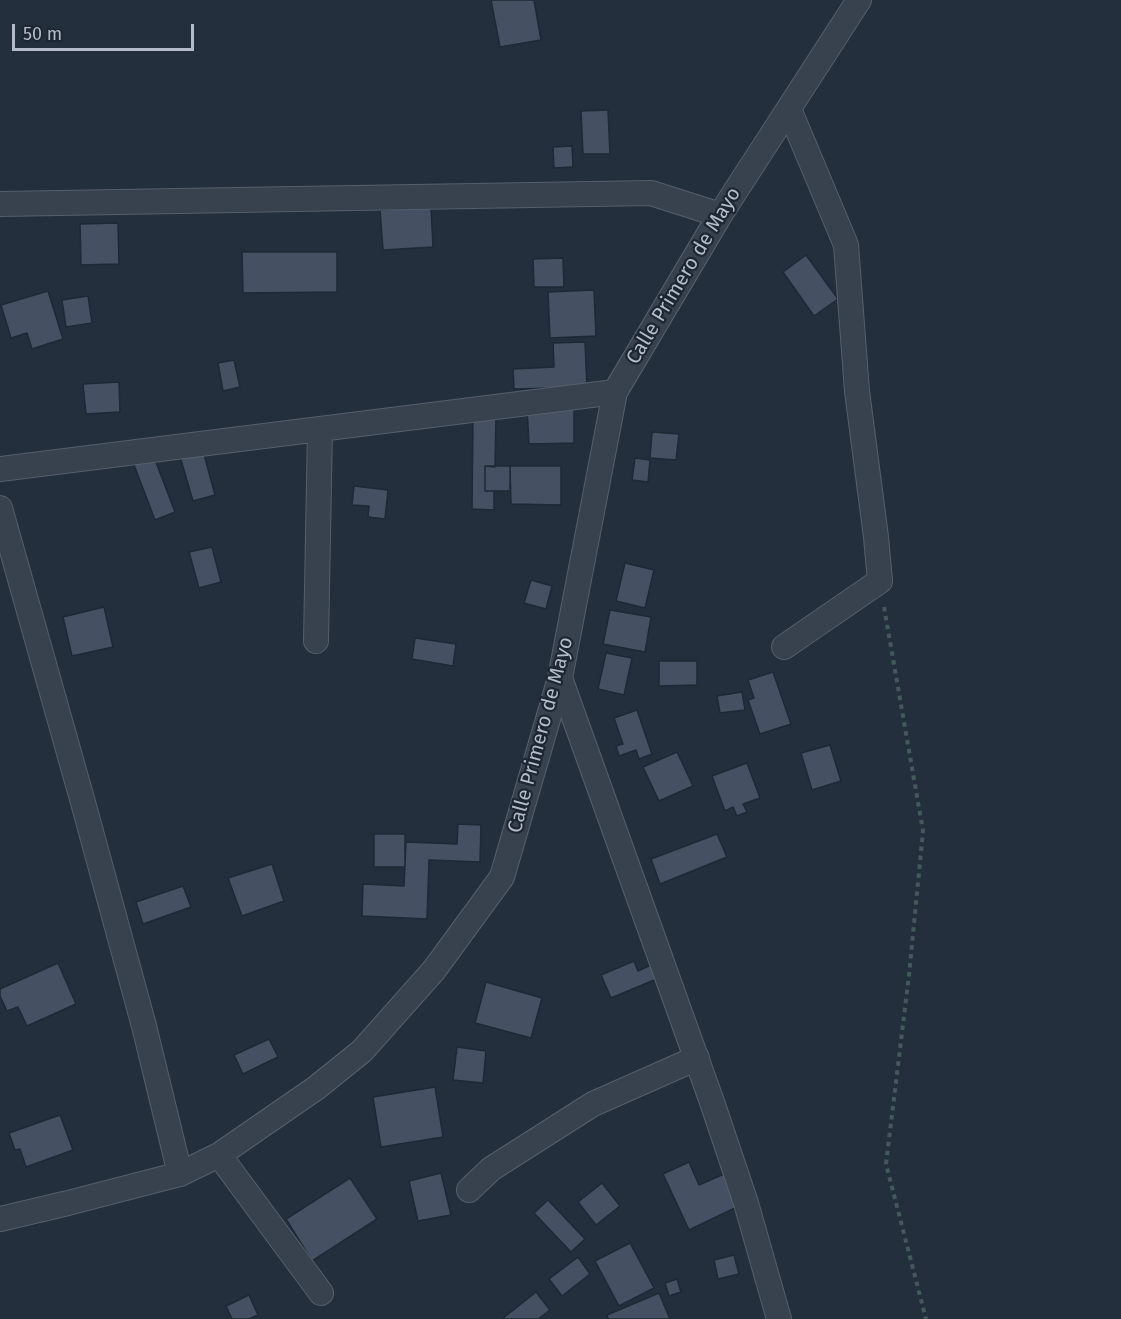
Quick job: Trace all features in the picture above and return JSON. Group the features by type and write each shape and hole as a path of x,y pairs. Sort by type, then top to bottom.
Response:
{"street":[{"name":"Calle Primero de Mayo","path":"0,1219 180,1174 219,1155 316,1088 362,1052 434,970 502,877 560,678 615,392 720,215 789,109 850,4"},
{"path":"784,647 880,581 858,391 846,244 789,109"},
{"path":"0,204 651,193 720,215"},
{"path":"0,469 615,392"},
{"path":"316,641 320,429"},
{"path":"0,508 144,1026 180,1174"},
{"path":"560,678 698,1058 746,1203 779,1319"},
{"path":"469,1190 491,1169 593,1104 698,1058"},
{"path":"219,1155 321,1293"}],"path":[{"path":"880,581 923,831 909,975 886,1164 926,1319"}],"building":[{"path":"491,0 534,0 541,40 500,47"},
{"path":"608,110 610,154 583,154 581,111"},
{"path":"572,146 573,167 554,168 553,147"},
{"path":"431,207 433,247 383,250 380,210"},
{"path":"118,223 119,264 81,265 80,224"},
{"path":"242,252 337,252 337,292 243,293"},
{"path":"806,255 838,299 814,316 783,272"},
{"path":"563,258 564,287 534,287 533,259"},
{"path":"594,290 596,336 550,338 548,292"},
{"path":"48,291 63,339 32,349 27,333 11,338 1,305"},
{"path":"88,296 92,323 66,327 62,300"},
{"path":"585,342 587,387 514,389 513,369 554,367 553,343"},
{"path":"234,360 240,387 223,391 218,363"},
{"path":"119,382 120,412 86,414 83,384"},
{"path":"574,408 574,443 529,444 527,410"},
{"path":"473,417 496,417 495,467 485,466 485,491 494,491 494,510 472,509"},
{"path":"652,432 679,434 676,460 650,458"},
{"path":"202,447 215,495 193,501 179,453"},
{"path":"154,457 175,512 155,520 134,465"},
{"path":"635,458 650,460 648,482 632,480"},
{"path":"485,466 510,466 510,491 485,491"},
{"path":"510,466 561,466 561,505 511,504"},
{"path":"354,486 388,490 385,519 368,517 369,506 352,505"},
{"path":"212,547 221,582 199,588 189,552"},
{"path":"625,563 654,570 645,608 616,601"},
{"path":"531,580 552,586 546,609 524,603"},
{"path":"104,607 113,647 72,656 63,617"},
{"path":"610,610 651,617 645,652 603,644"},
{"path":"415,638 456,644 453,666 412,659"},
{"path":"606,653 632,658 624,695 598,689"},
{"path":"659,661 697,661 697,685 659,686"},
{"path":"773,672 791,724 760,734 748,700 754,698 748,680"},
{"path":"742,692 745,710 720,713 717,696"},
{"path":"637,710 652,754 639,759 636,750 619,756 616,746 623,744 614,718"},
{"path":"830,745 841,781 812,790 801,753"},
{"path":"677,752 693,786 659,801 643,767"},
{"path":"747,763 760,798 743,804 747,812 737,816 733,807 725,811 712,776"},
{"path":"458,824 481,825 480,862 429,860 427,919 362,916 363,884 404,886 406,842 457,844"},
{"path":"374,834 405,834 405,867 374,867"},
{"path":"717,834 727,857 660,884 651,859"},
{"path":"272,864 284,901 242,916 228,878"},
{"path":"183,886 191,907 143,924 136,902"},
{"path":"634,961 638,971 653,964 659,978 611,998 601,975"},
{"path":"58,963 76,1004 27,1026 18,1007 7,1011 0,996 0,989"},
{"path":"486,982 542,998 531,1038 475,1023"},
{"path":"269,1039 278,1057 243,1074 234,1055"},
{"path":"457,1047 486,1051 483,1083 453,1080"},
{"path":"435,1087 443,1137 381,1147 373,1097"},
{"path":"60,1115 73,1150 26,1167 20,1149 15,1150 9,1133"},
{"path":"689,1162 699,1185 724,1174 739,1206 689,1230 663,1174"},
{"path":"441,1173 451,1215 418,1221 409,1181"},
{"path":"350,1178 377,1219 312,1261 286,1219"},
{"path":"602,1183 620,1206 596,1225 578,1202"},
{"path":"548,1200 585,1239 571,1252 534,1213"},
{"path":"630,1243 654,1288 619,1306 595,1261"},
{"path":"734,1255 739,1274 718,1279 714,1260"},
{"path":"578,1257 590,1274 562,1296 549,1279"},
{"path":"677,1279 681,1292 669,1296 665,1283"},
{"path":"536,1292 550,1310 538,1319 502,1319"},
{"path":"659,1293 670,1319 608,1319 607,1315"},
{"path":"249,1295 258,1315 249,1319 232,1319 226,1306"}]}
